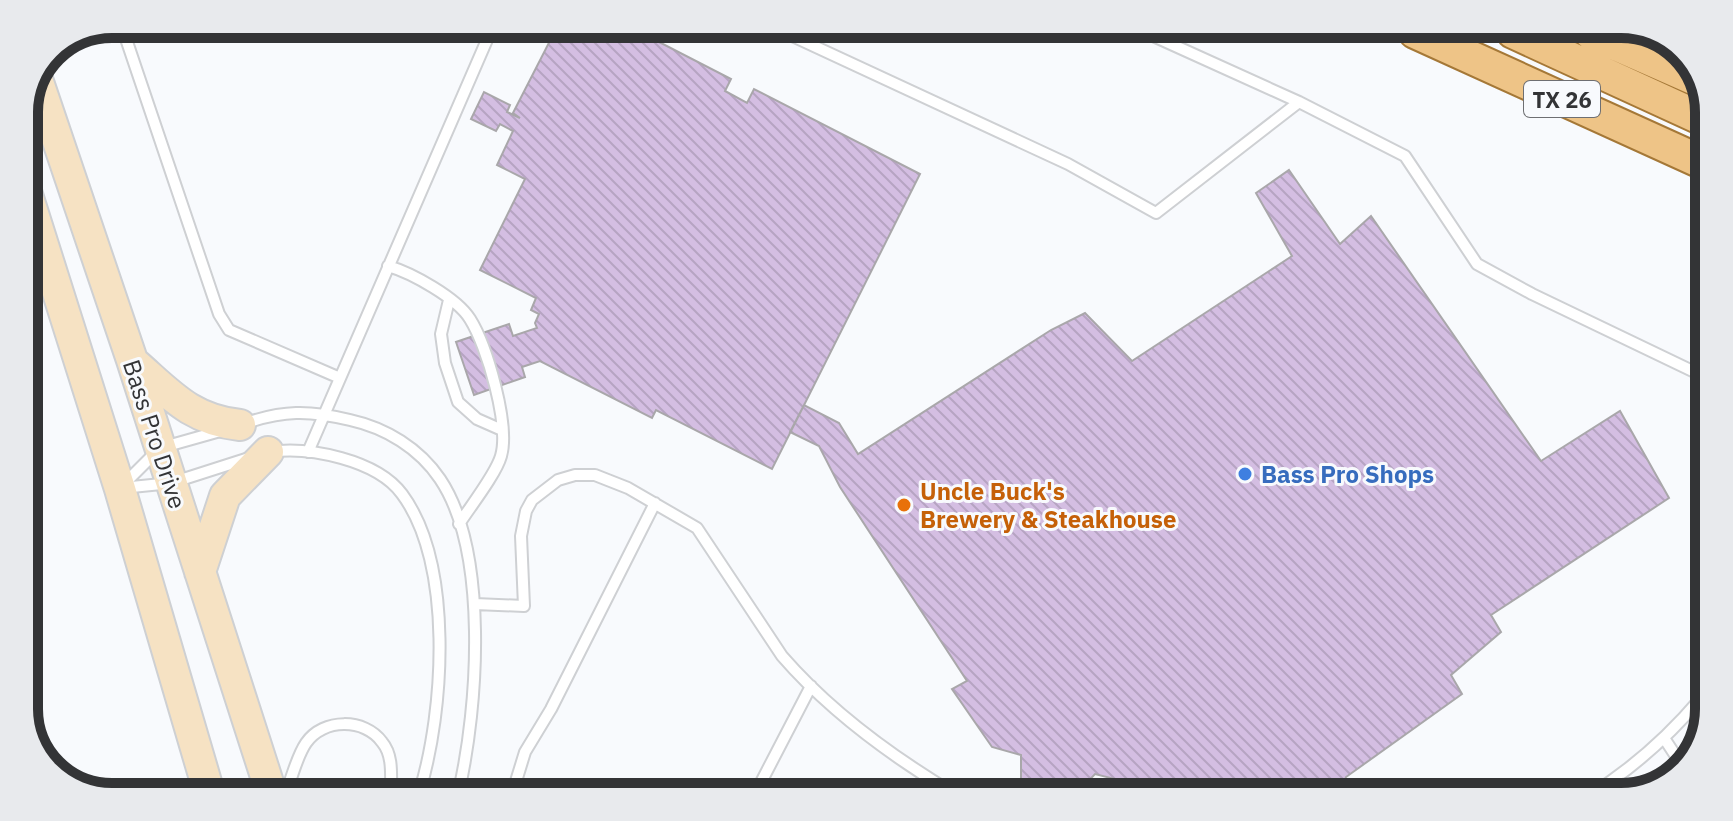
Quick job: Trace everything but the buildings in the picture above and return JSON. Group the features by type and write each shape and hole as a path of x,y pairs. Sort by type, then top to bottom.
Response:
{"main road":[{"name":"TX 26","path":"1428,38 1695,159"},
{"path":"1526,38 1695,116"},
{"path":"1602,38 1684,74"},
{"name":"Bass Pro Drive","path":"41,92 132,360 268,783"},
{"name":"Bass Pro Drive","path":"38,229 120,489 206,783"},
{"path":"132,360 196,414 216,422 240,425"},
{"path":"200,572 225,496 268,452"}],"lane":[{"path":"126,38 219,314 229,330 340,378"},
{"path":"308,452 488,38"},
{"path":"797,38 1068,164 1156,213 1299,102"},
{"path":"1158,38 1299,102 1405,156 1477,264 1532,294 1695,372"},
{"path":"388,266 400,269 449,300 469,317 496,387 502,430 501,456 459,524"},
{"path":"449,300 441,334 445,363 458,402 477,419 502,430"},
{"path":"120,489 160,448 278,413 312,412 368,425 396,437 414,451 440,479 451,501 459,524 475,604 473,688 460,783"},
{"path":"120,489 171,483 268,452 308,452 335,457 376,470 385,476 407,501 421,532 433,577 439,643 436,714 421,783"},
{"path":"475,604 524,606 522,523 532,500 558,480 575,475 595,475 628,488 697,528 782,656 811,686 895,754 938,783"},
{"path":"515,783 525,752 551,709 655,503"},
{"path":"761,783 811,686"},
{"path":"1607,783 1664,738 1695,704"},
{"path":"289,783 305,744 322,731 347,724 360,726 382,741 391,768 391,783"},
{"path":"1664,738 1677,757"}],"place":[{"name":"Bass Pro Shops","path":"1245,474"},
{"name":"Uncle Buck's Brewery & Steakhouse","path":"904,505"}]}
